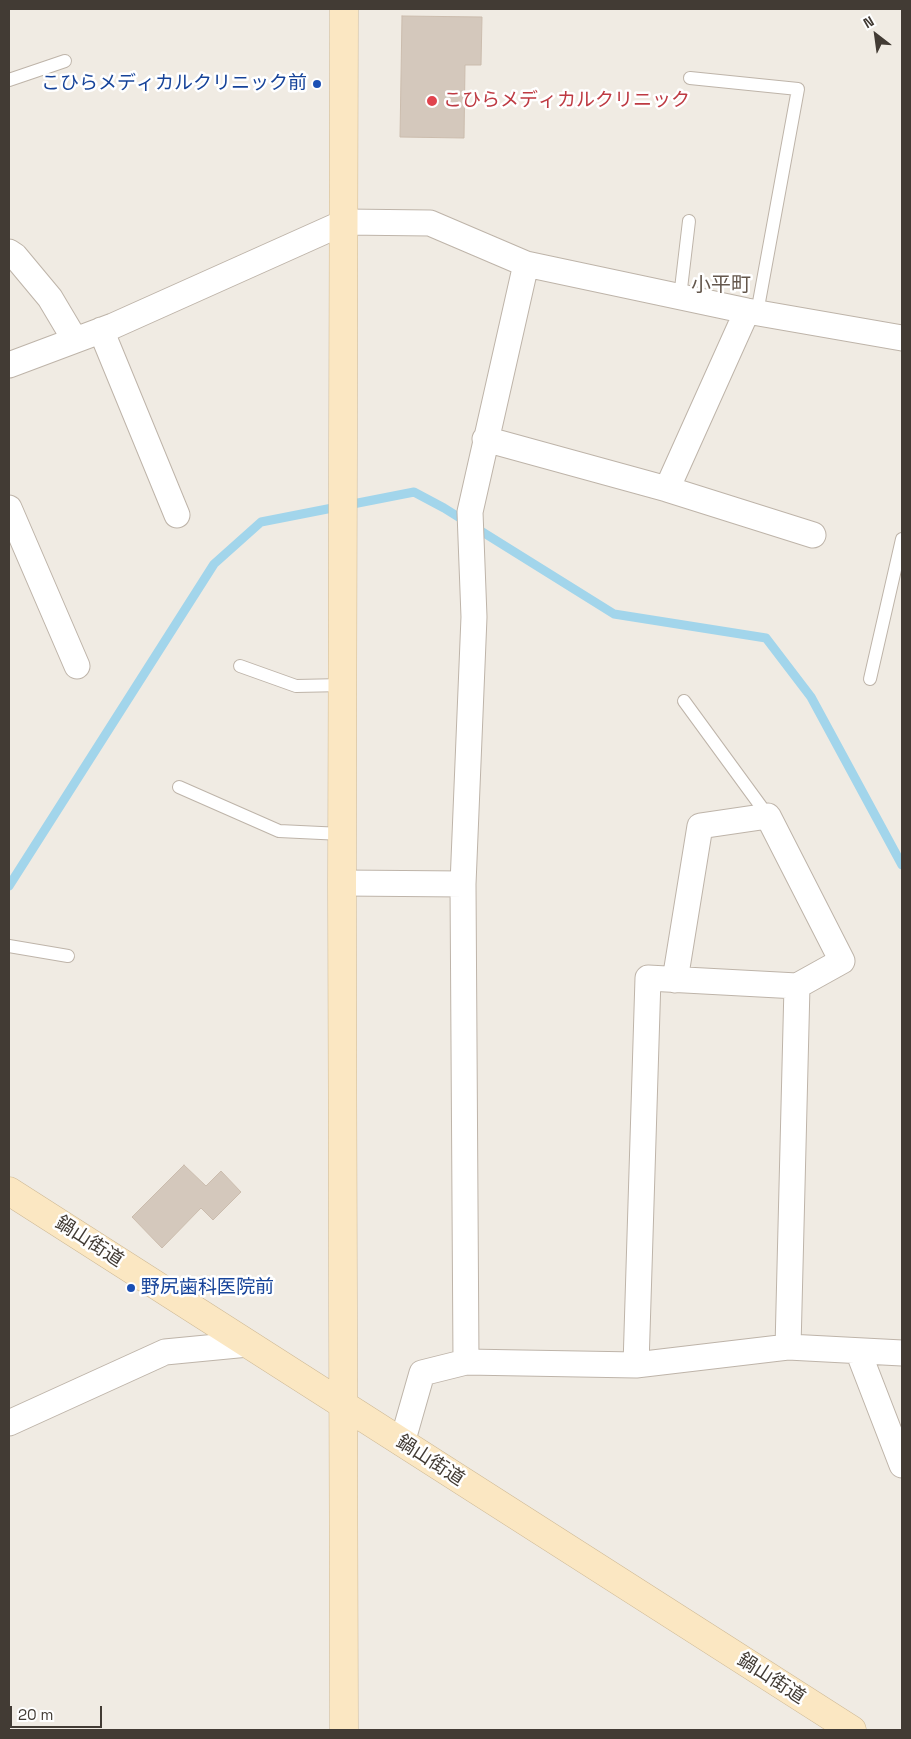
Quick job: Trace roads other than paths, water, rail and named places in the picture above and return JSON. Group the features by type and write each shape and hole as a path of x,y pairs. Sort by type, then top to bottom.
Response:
{"street":[{"path":"344,9 345,222 342,685 344,1730"},
{"path":"9,365 101,330 345,222 430,223 526,264 752,312 902,338"},
{"path":"9,252 15,256 50,298 76,340"},
{"path":"466,1362 463,884 474,617 470,512 526,264"},
{"path":"666,489 752,312"},
{"path":"101,330 177,516"},
{"path":"485,439 666,489 813,535"},
{"path":"9,508 77,666"},
{"path":"636,1365 648,978 675,980 797,986 842,961 768,816 700,826 675,980"},
{"path":"342,883 463,884"},
{"path":"788,1347 797,986"},
{"name":"鍋山街道","path":"9,1191 852,1730"},
{"path":"9,1423 165,1352 248,1344"},
{"path":"402,1443 422,1373 466,1362 636,1365 788,1347 902,1353"},
{"path":"858,1351 902,1465"}],"lane":[{"path":"9,80 65,61"},
{"path":"690,78 798,89 752,312"},
{"path":"680,297 689,221"},
{"path":"870,679 902,539"},
{"path":"240,666 296,686 342,685"},
{"path":"684,701 768,816"},
{"path":"179,787 279,832 342,834"},
{"path":"9,946 68,956"}],"waterway":[{"path":"9,886 214,564 261,522 414,492 444,508 614,614 766,638 811,697 902,865"}],"place":[{"name":"こひらメディカルクリニック前","path":"317,84"},
{"name":"こひらメディカルクリニック","path":"432,101"},
{"name":"野尻歯科医院前","path":"131,1288"}],"district":[{"name":"小平町","path":"721,286"}]}
